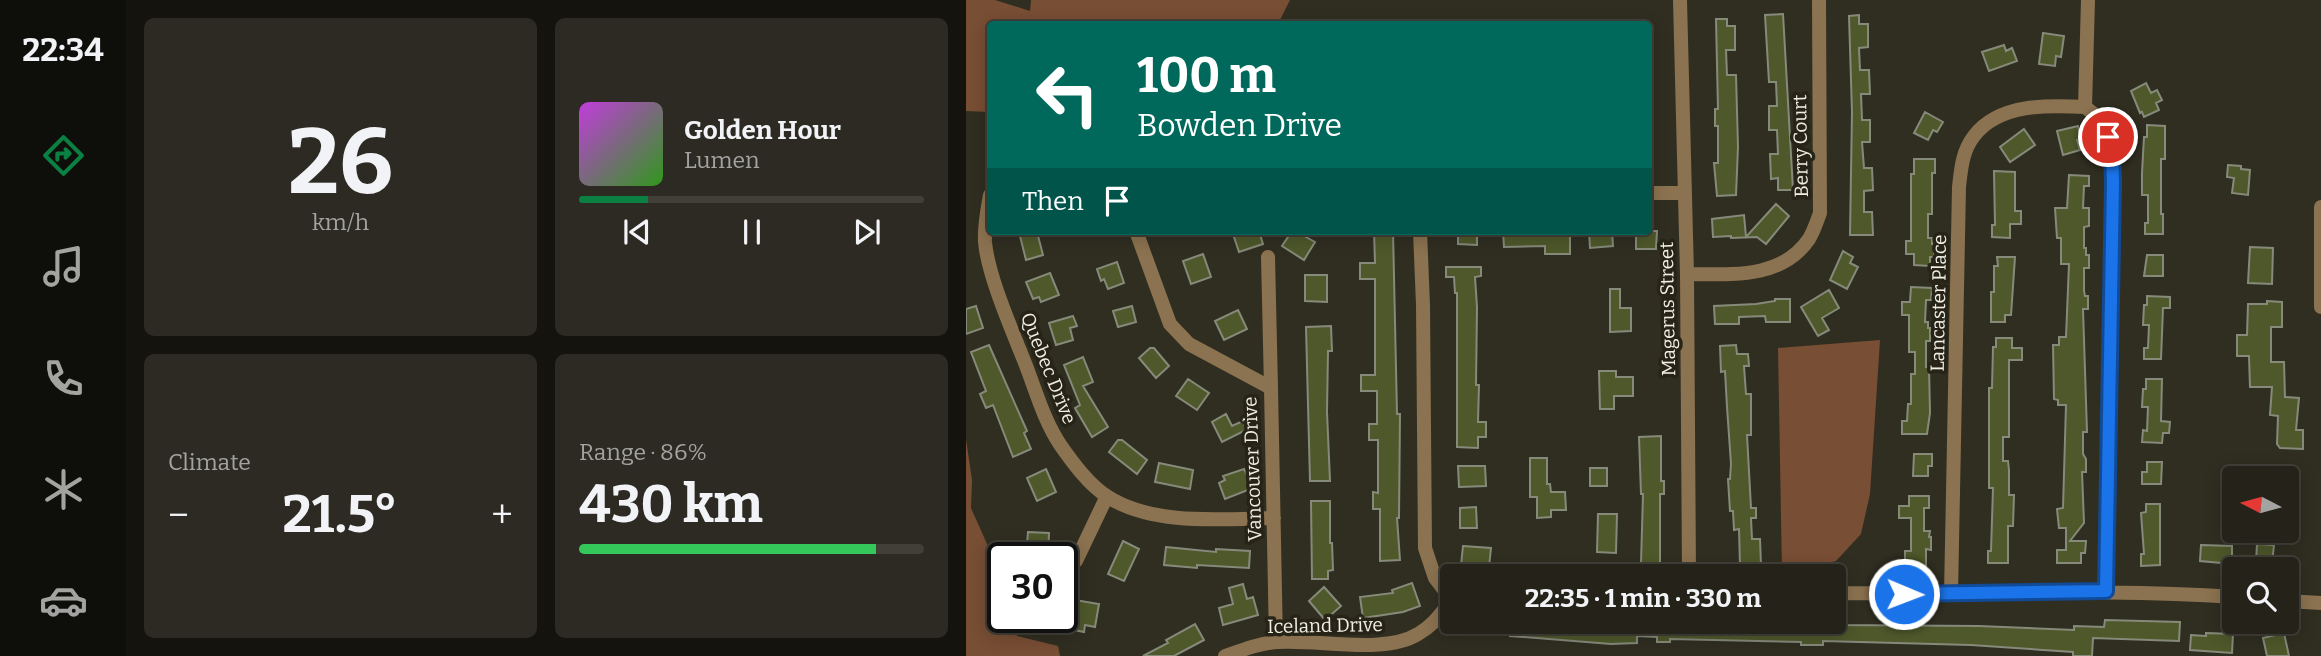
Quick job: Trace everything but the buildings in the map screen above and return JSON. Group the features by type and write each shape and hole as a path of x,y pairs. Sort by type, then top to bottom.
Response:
{"street":[{"name":"Magerus Street","path":"1680,0 1687,274 1689,564"},
{"name":"Berry Court","path":"1687,274 1744,274 1772,269 1794,256 1810,238 1820,213 1819,0"},
{"path":"2088,0 2085,107 2104,122 2112,151 2113,183 2106,591"},
{"name":"Lancaster Place","path":"1951,594 1959,187 1962,158 1974,135 1993,120 2023,109 2049,105 2085,107"},
{"path":"1652,193 1684,192"},
{"name":"Quebec Drive","path":"987,208 985,244 1007,317 1045,416 1060,445 1081,472 1107,496 1151,514 1173,517 1274,518"},
{"path":"2321,208 2321,307"},
{"name":"Vancouver Drive","path":"1137,235 1170,324 1194,347 1271,388 1276,642"},
{"path":"1420,235 1424,548 1440,584"},
{"path":"1268,257 1271,388"},
{"path":"1078,557 1107,496"},
{"path":"1846,593 2106,591 2222,596"},
{"path":"2299,602 2321,603"},
{"name":"Iceland Drive","path":"1225,656 1276,642 1388,644 1416,636 1440,617"}],"shaded area":[{"path":"966,0 995,0 1030,11 1031,0 1290,0 1280,21 987,21 987,112 966,111"},
{"path":"1880,340 1870,494 1861,534 1836,561 1824,564 1782,564 1778,348"},
{"path":"966,439 972,480 971,508 987,544 987,633 1016,633 1017,636 1058,646 1060,656 966,656"}],"route":[{"path":"1904,594 2106,591 2113,183 2112,151 2108,137"}]}
